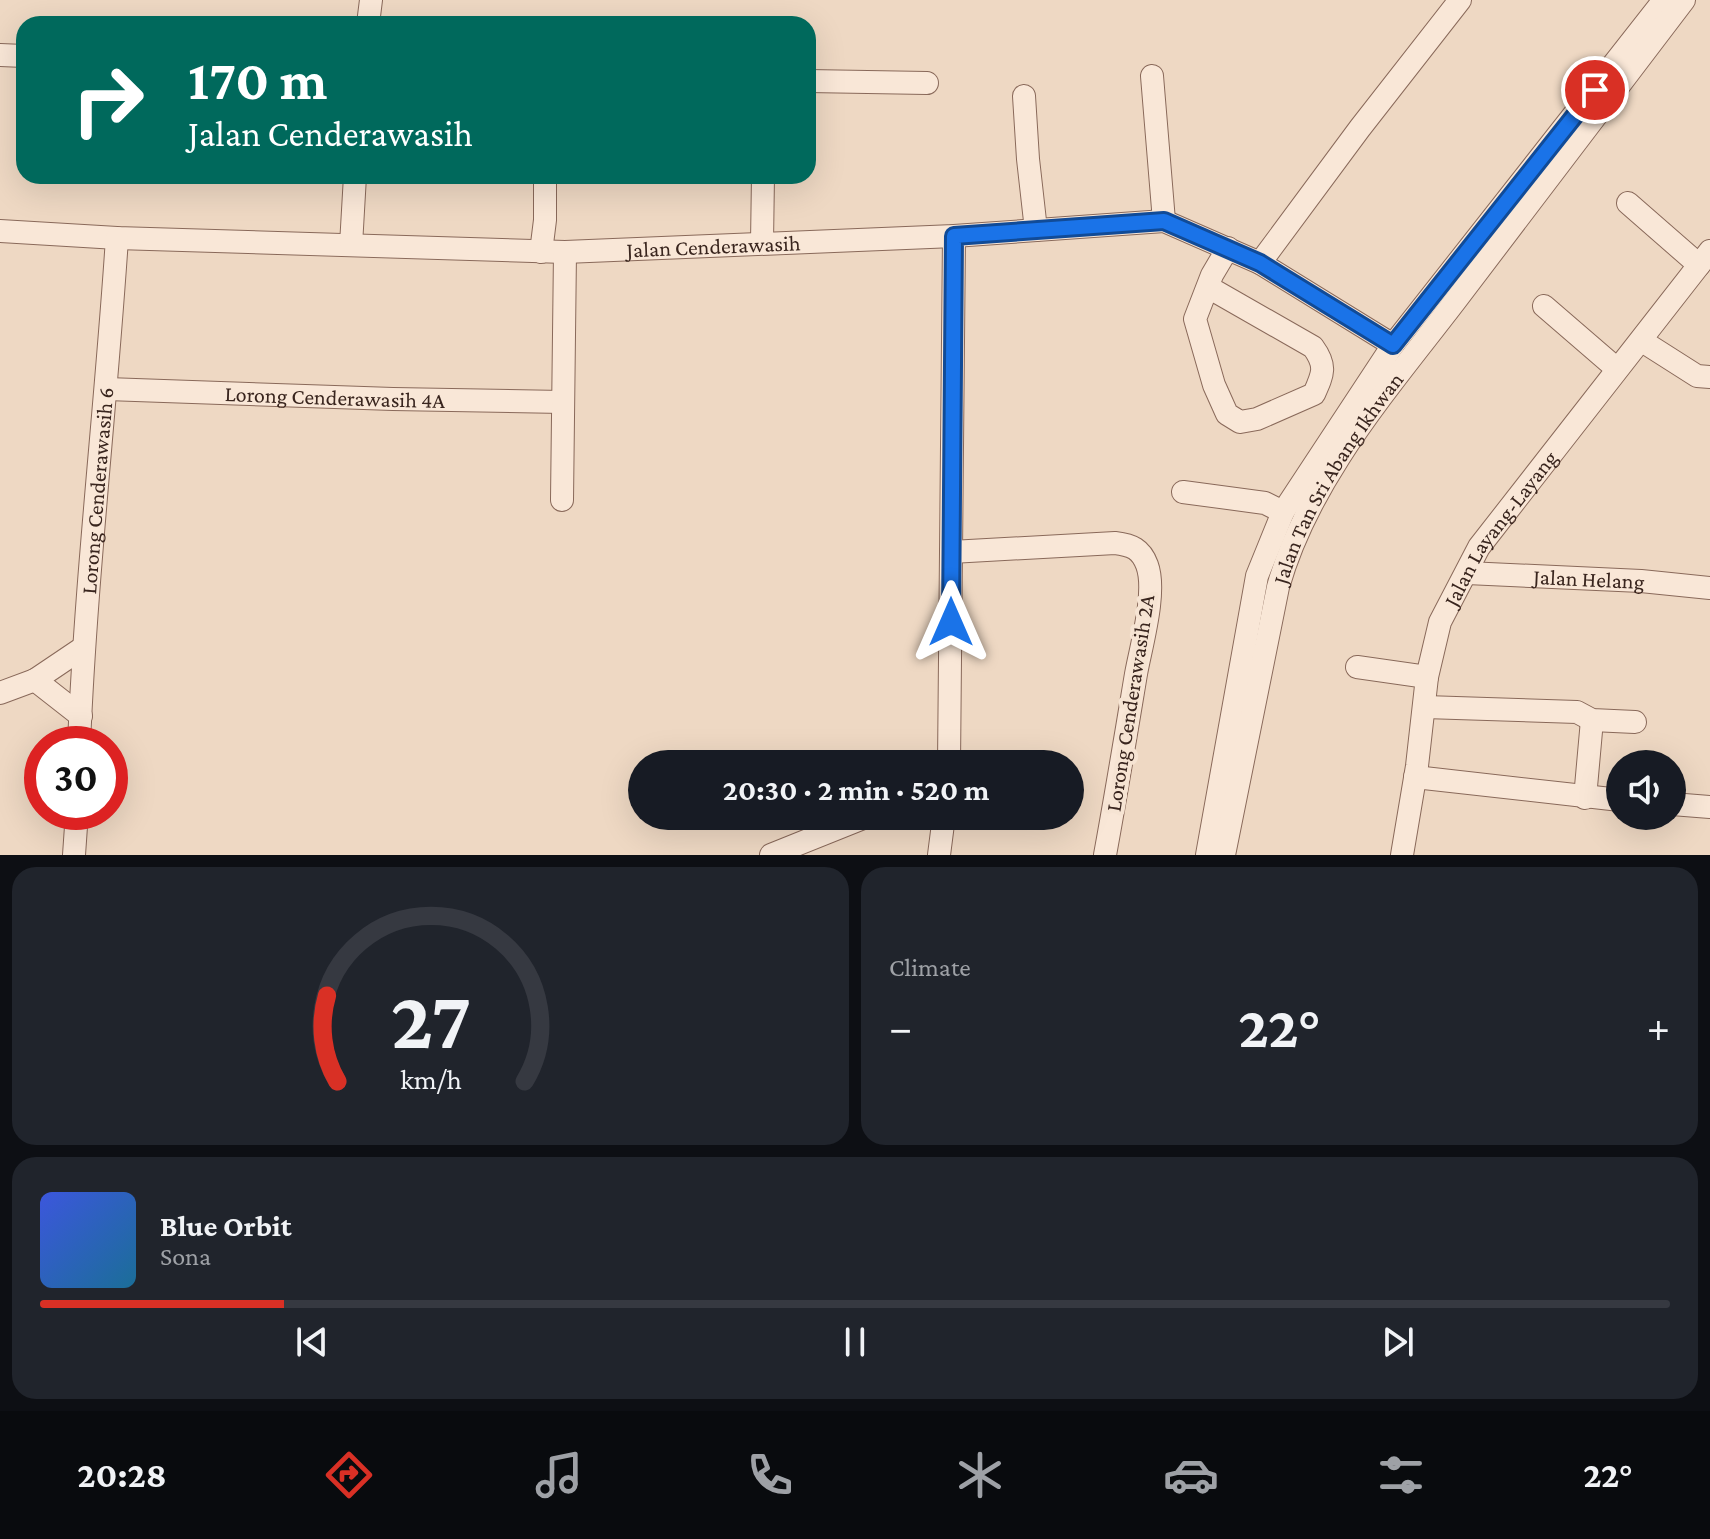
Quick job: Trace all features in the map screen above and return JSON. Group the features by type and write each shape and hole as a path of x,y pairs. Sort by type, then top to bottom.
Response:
{"street":[{"path":"1260,263 1460,0"},
{"name":"Jalan Tan Sri Abang Ikhwan","path":"1207,855 1257,576 1283,512 1393,345 1664,0"},
{"name":"Jalan Tan Sri Abang Ikhwan","path":"1224,855 1278,587 1287,553 1309,507 1340,455 1410,360 1684,0"},
{"path":"1152,76 1164,221"},
{"path":"816,81 927,83"},
{"path":"1024,96 1036,230"},
{"path":"351,245 355,184"},
{"path":"541,252 545,184"},
{"path":"762,242 763,184"},
{"path":"1628,203 1704,258"},
{"name":"Jalan Cenderawasih","path":"0,231 117,238 565,252 954,236 1164,221 1260,263 1393,345"},
{"path":"949,750 954,236"},
{"name":"Lorong Cenderawasih 6","path":"80,726 117,238"},
{"path":"1208,287 1313,347 1322,359 1322,377 1314,394 1257,419 1240,422 1227,414 1214,385 1195,319 1212,275 1228,248"},
{"path":"562,500 565,252"},
{"name":"Jalan Layang-Layang","path":"1402,855 1427,677 1440,622 1479,547 1704,258"},
{"path":"1544,306 1617,369"},
{"path":"1642,341 1697,376 1710,377"},
{"name":"Lorong Cenderawasih 4A","path":"107,389 563,402"},
{"path":"1183,492 1265,503 1283,512"},
{"name":"Lorong Cenderawasih 2A","path":"951,552 1115,543 1132,545 1144,559 1150,586 1147,612 1105,855"},
{"name":"Jalan Helang","path":"1467,573 1641,581 1710,588"},
{"path":"0,693 35,680 84,647"},
{"path":"1357,667 1427,677"},
{"path":"35,680 81,716"},
{"path":"1425,707 1577,712 1592,720 1635,722"},
{"path":"1585,798 1592,720"},
{"path":"1415,777 1606,799"},
{"path":"1686,805 1710,807"},
{"path":"74,855 76,830"},
{"path":"771,855 833,830"},
{"path":"939,855 942,830"}],"route":[{"path":"951,622 950,441 954,236 1164,221 1260,263 1393,345 1595,90"}]}
